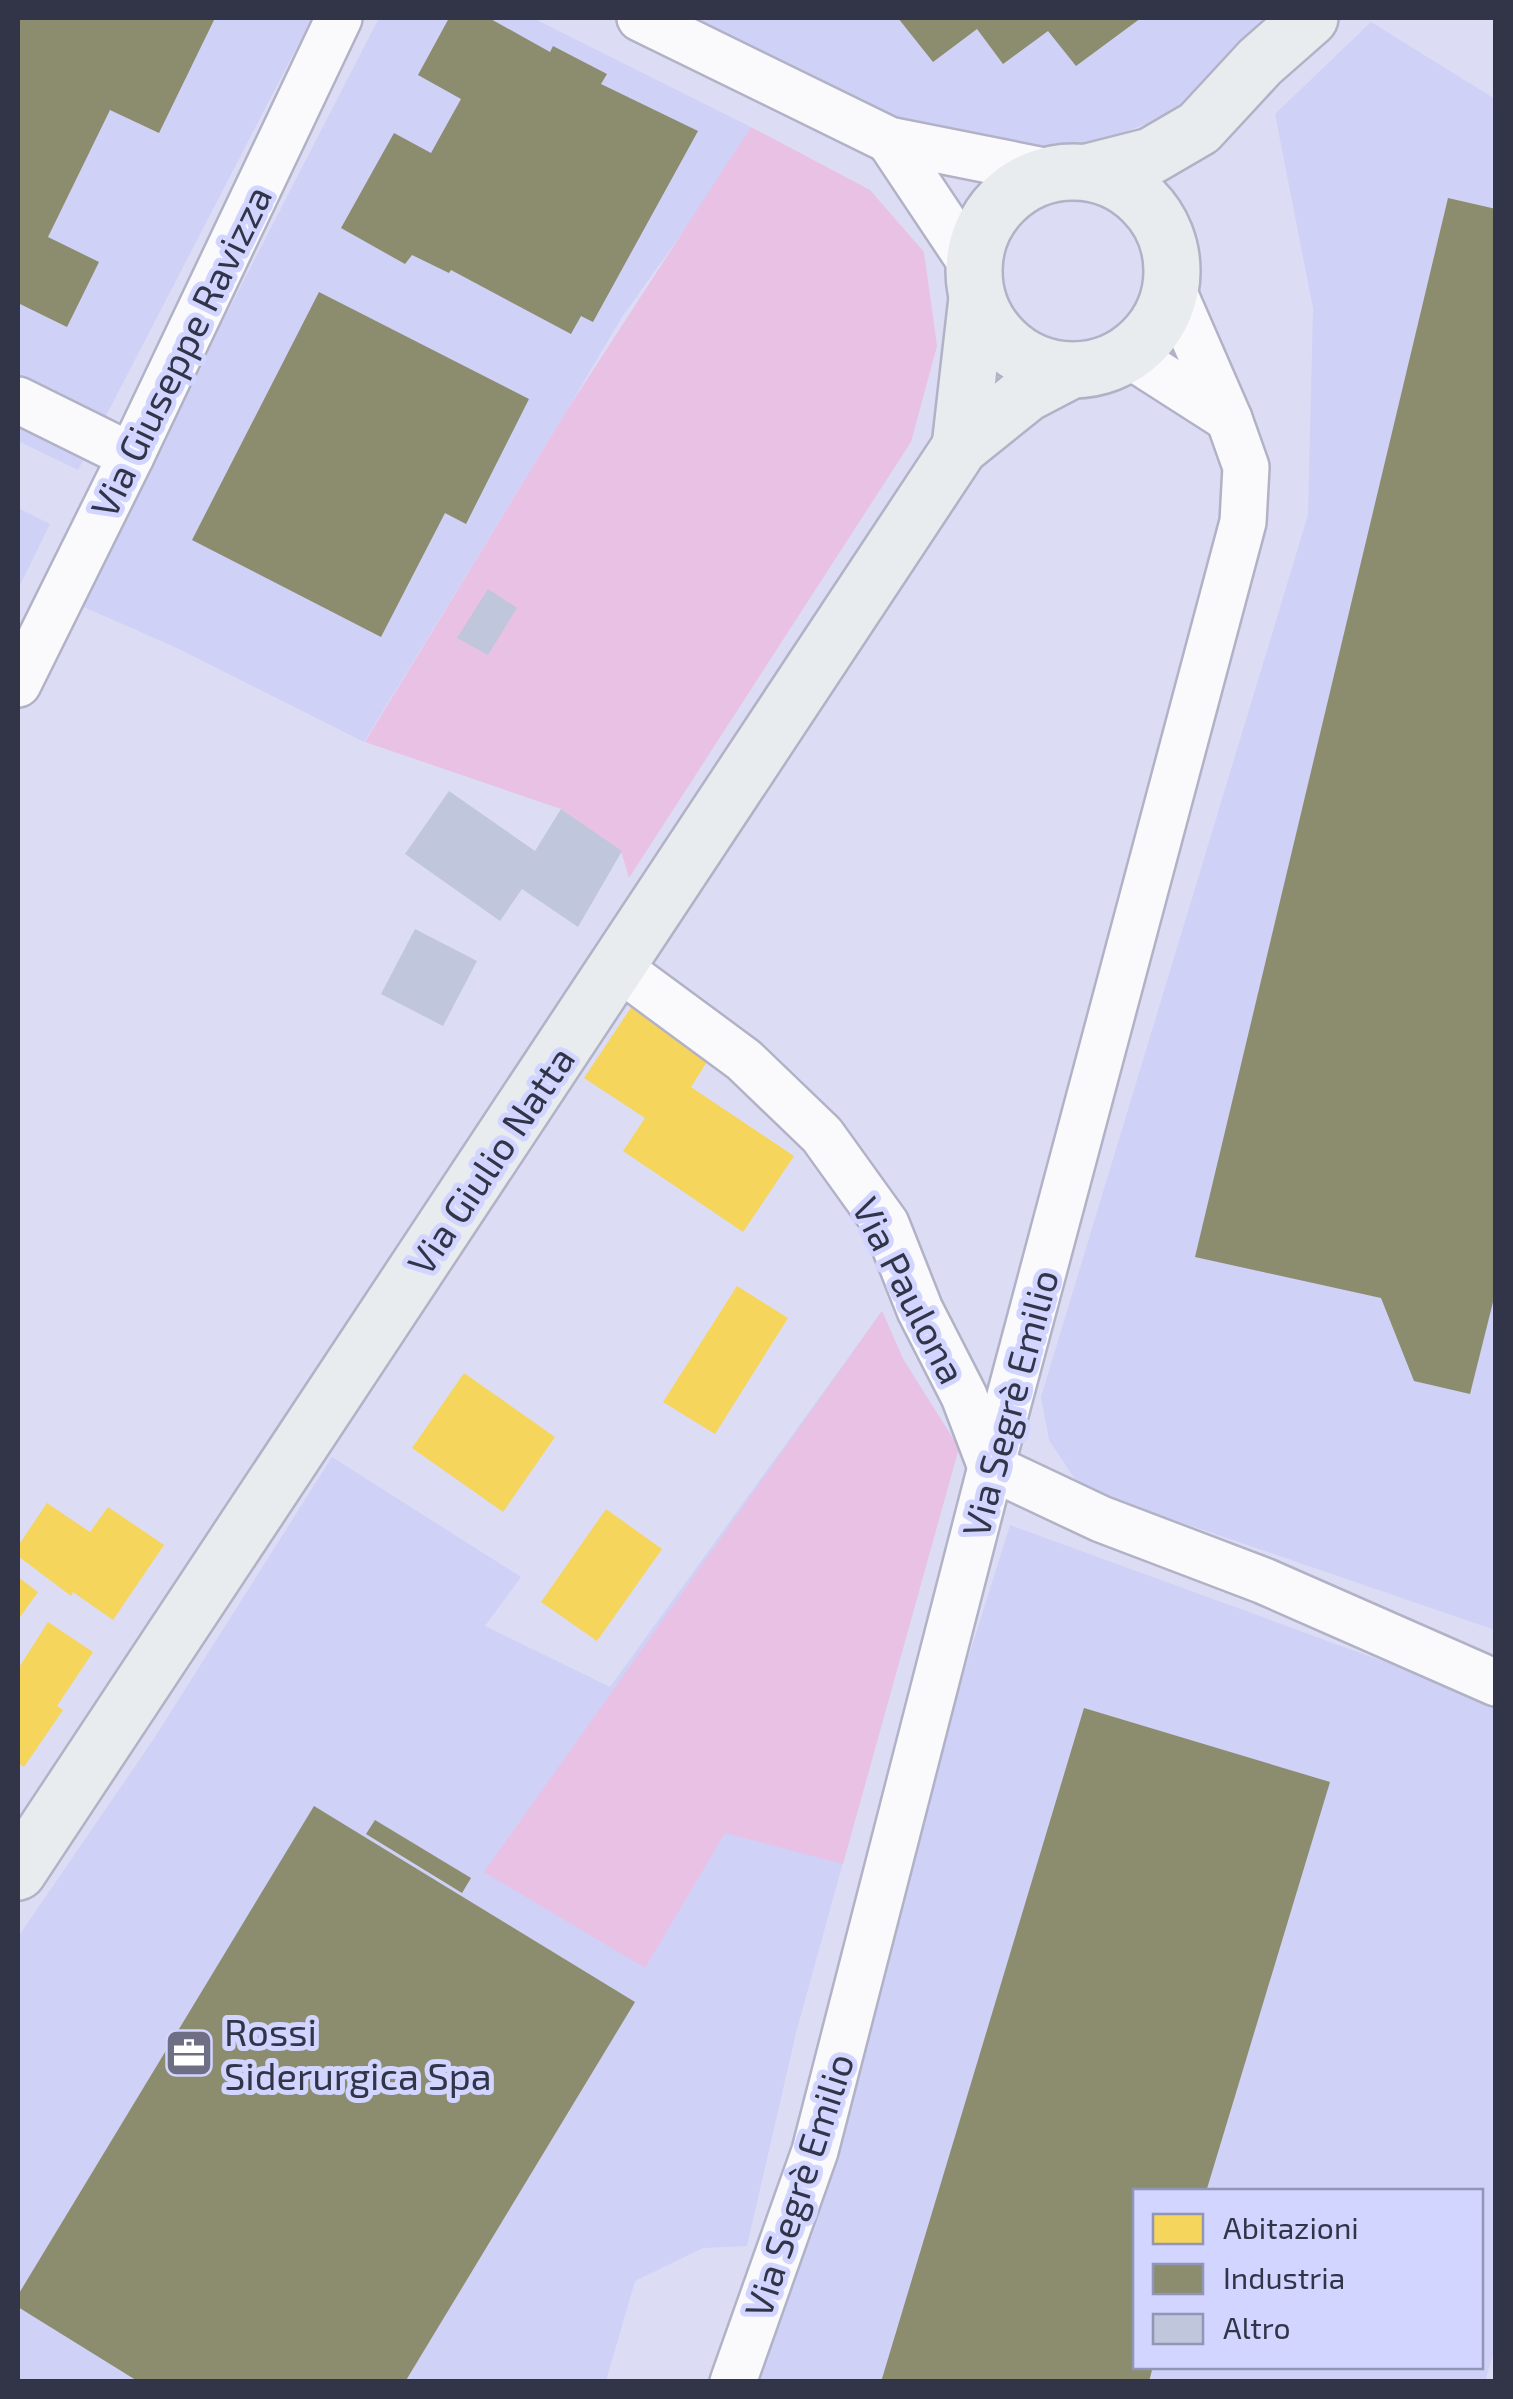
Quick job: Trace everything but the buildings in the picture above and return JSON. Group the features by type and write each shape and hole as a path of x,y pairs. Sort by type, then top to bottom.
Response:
{"street":[{"name":"Via Giuseppe Ravizza","path":"18,684 131,456 338,18"},
{"path":"640,18 890,140 1121,183 1148,205 1166,234 1172,277"},
{"path":"975,282 980,235 996,208 1022,185 1151,156 1199,128 1260,62 1310,18"},
{"path":"890,140 975,282 990,326 1011,350 1038,365 1070,372 1100,368 1129,355 1152,333 1168,302 1177,209 1199,128"},
{"name":"Via Segrè Emilio","path":"733,2382 815,2152 991,1468 1243,522 1246,467 1172,277"},
{"name":"Via Giulio Natta","path":"960,447 975,282"},
{"path":"1129,355 1228,419"},
{"name":"Via Giulio Natta","path":"18,1872 960,447 1026,394 1070,372"},
{"path":"18,400 131,456"},
{"name":"Via Paulona","path":"618,966 744,1060 822,1135 886,1224 920,1310 964,1396 991,1468"},
{"path":"991,1468 1101,1519 1264,1581 1496,1683"}],"shaded area":[{"path":"18,18 312,18 78,470 18,441"},
{"path":"379,18 533,18 751,127 713,190 622,317 364,742 177,648 77,604"},
{"path":"666,18 1288,18 1197,105 1049,160 880,126"},
{"path":"1371,22 1495,99 1495,1630 1081,1488 1049,1440 1041,1397 1308,515 1313,308 1275,114"},
{"path":"751,127 870,190 924,252 937,346 911,442 629,878 621,851 561,809 365,742 569,407"},
{"path":"18,508 50,524 18,589"},
{"path":"882,1311 903,1359 959,1448 796,2033 747,2246 703,2248 635,2281 606,2381 18,2382 18,1937 153,1740 332,1457 521,1577 485,1626 610,1687"},
{"path":"882,1311 903,1359 959,1448 843,1864 725,1833 645,1968 484,1872"},
{"path":"1010,1525 1495,1702 1496,2346 1485,2381 741,2382"}],"place":[{"name":"Rossi Siderurgica Spa","path":"189,2053"}]}
